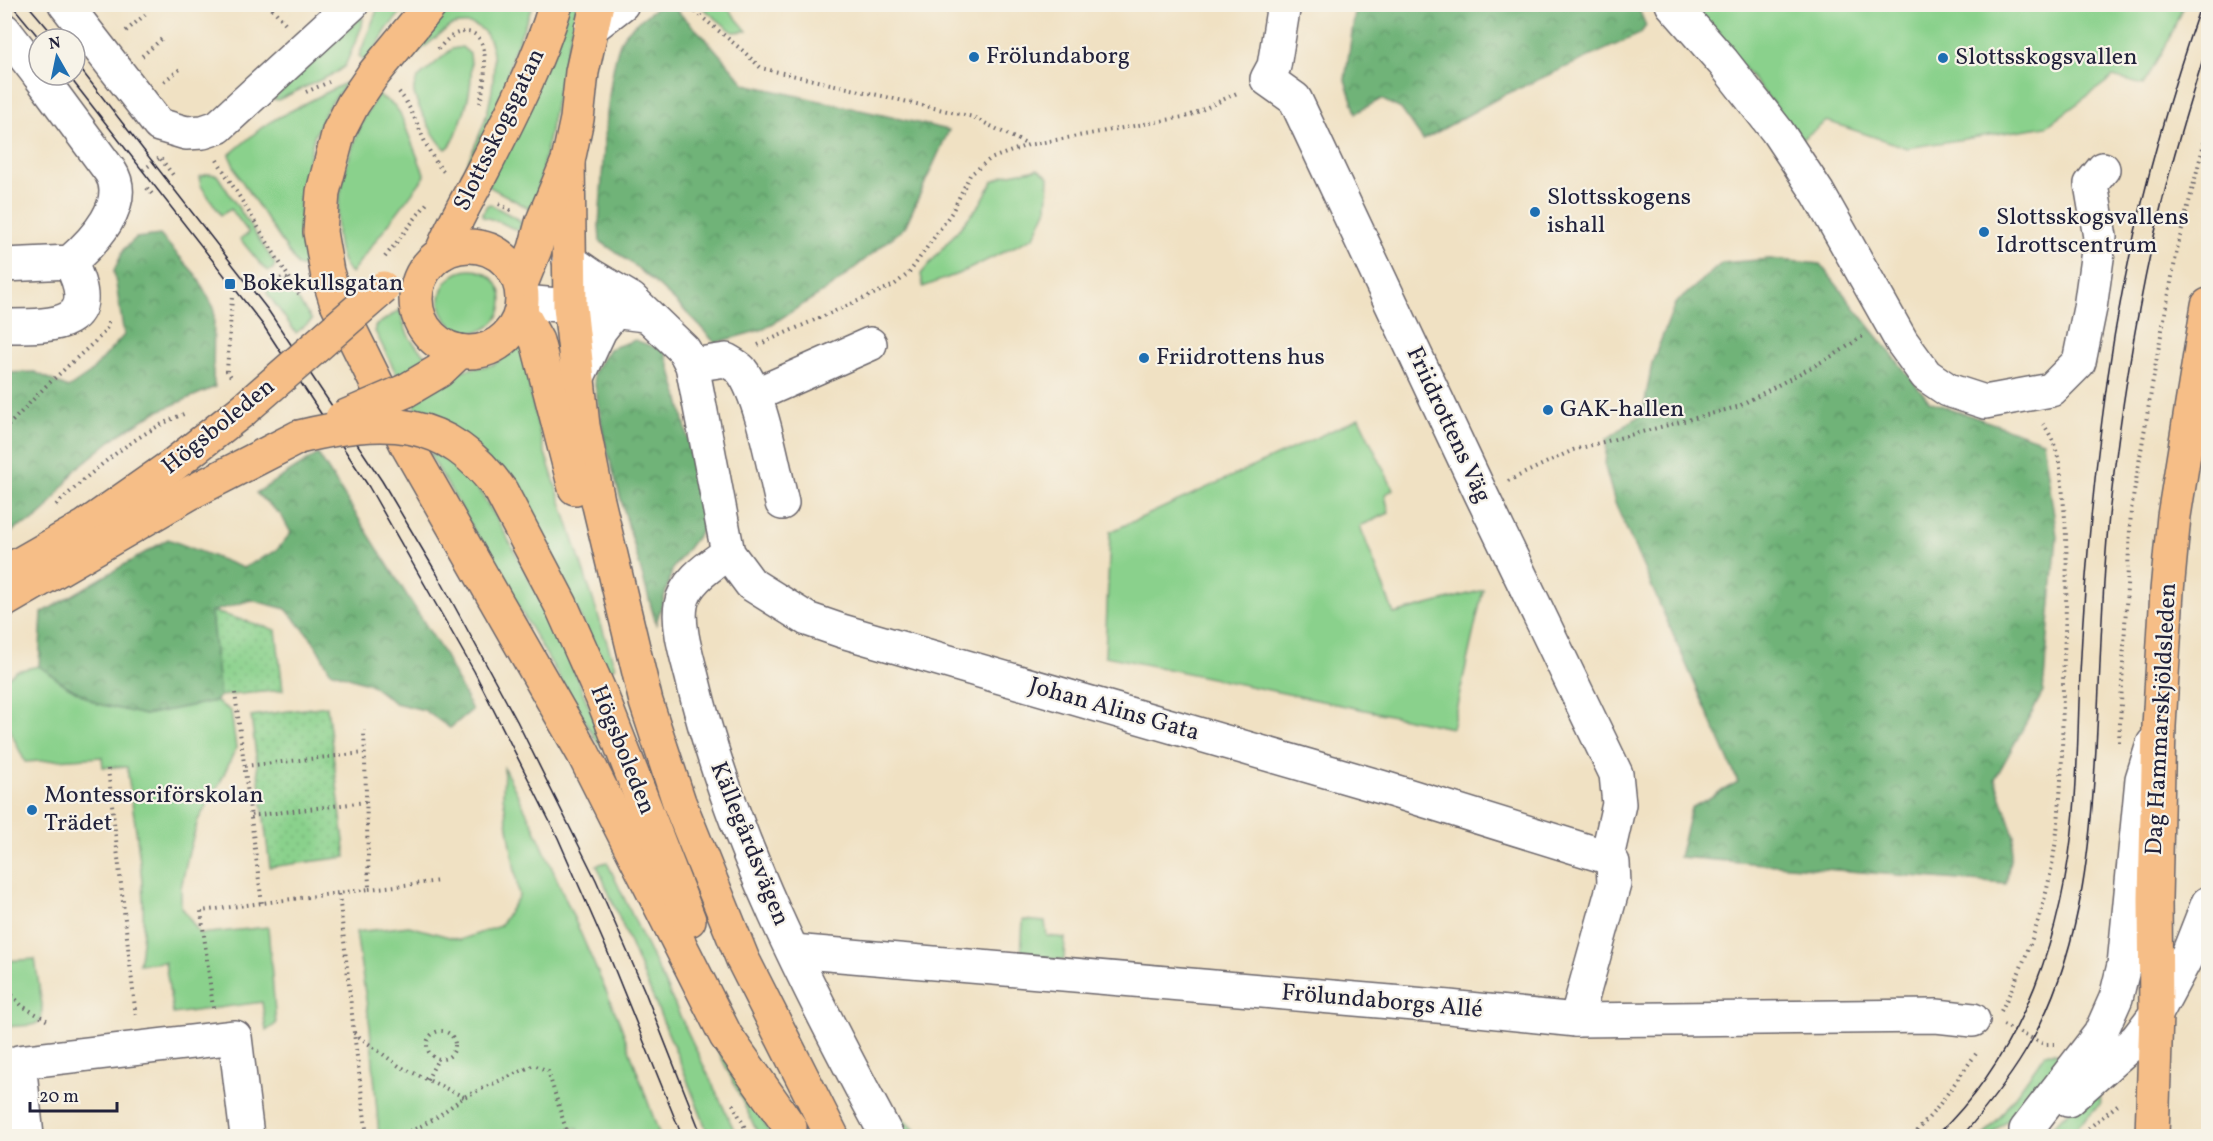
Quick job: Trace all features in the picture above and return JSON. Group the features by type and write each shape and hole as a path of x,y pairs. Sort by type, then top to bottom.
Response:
{"main road":[{"path":"372,76 431,4"},
{"name":"Slottsskogsgatan","path":"433,262 450,230 454,178 514,108 543,44 556,4"},
{"name":"Slottsskogsgatan","path":"521,300 542,223 568,160 577,119 582,72 594,16"},
{"name":"Högsboleden","path":"372,76 353,104 339,131 322,192 320,232 327,272 336,302 407,445 583,753 726,1036 792,1132"},
{"name":"Slottsskogsgatan","path":"568,160 570,306"},
{"name":"Högsboleden","path":"4,573 86,526 173,465 242,411 382,275 433,262 452,248 479,246 491,250 512,266 521,300 537,341 551,400 627,674 653,751 679,802"},
{"path":"433,262 416,293 416,305 422,323 437,341 460,351 480,351 498,344 512,330 521,300"},
{"name":"Dag Hammarskjöldsleden","path":"2152,1137 2156,1014 2155,899 2159,726 2174,516 2208,305"},
{"name":"Högsboleden","path":"570,306 583,426 600,513 646,702 679,802 743,960 832,1137"},
{"name":"Högsboleden","path":"4,601 190,493 299,437 405,391 439,371 460,351"},
{"name":"Högsboleden","path":"299,437 364,424 414,428 439,436 456,446 488,474 501,491 561,604 602,697 694,931 740,1032 792,1132"}],"street":[{"path":"66,4 159,125 186,133 204,132 218,127 352,4"},
{"path":"594,16 622,4"},
{"path":"1267,79 1274,66 1284,4"},
{"path":"1672,4 1723,62 1777,131 1818,193 1902,342 1926,375 1948,390 1984,402 2051,390 2079,362 2091,308 2100,237 2091,184 2103,169"},
{"path":"4,30 27,60"},
{"name":"Friidrottens Väg","path":"1267,79 1294,99 1616,774 1619,804 1607,857"},
{"path":"4,265 70,262 94,238 108,216 117,188 116,179 48,87"},
{"name":"Johan Alins Gata","path":"569,260 631,299 630,313 684,350 692,365 728,553 751,584 807,619 970,669 1381,787 1607,857"},
{"path":"4,326 47,326 70,318 79,311 80,286 70,262"},
{"path":"521,300 630,313"},
{"path":"578,377 600,330 630,313"},
{"path":"755,395 870,344"},
{"path":"692,365 726,360 739,368 755,395 782,503"},
{"name":"Källegårdsvägen","path":"728,553 700,574 686,591 680,606 683,638 707,735 747,847 793,951 887,1137"},
{"path":"2022,1133 2100,1034 2116,998 2124,965 2142,779 2159,726"},
{"path":"1576,1020 1614,884 1613,863 1607,857"},
{"path":"2022,1133 2081,1090 2137,1039 2156,1014 2188,954 2208,903"},
{"name":"Frölundaborgs Allé","path":"793,951 1576,1020 1936,1016 1984,1027"},
{"path":"27,1137 19,1062 235,1037 247,1137"}],"path":[{"path":"268,4 289,28"},
{"path":"686,4 761,68 974,117 1028,145"},
{"path":"124,32 146,14"},
{"path":"436,50 451,36 470,32 477,36 483,45 485,73 477,111"},
{"path":"136,62 164,37"},
{"path":"155,88 183,67"},
{"path":"372,76 395,87 404,98 439,168 525,218 542,223"},
{"path":"726,360 894,285 909,273 946,220 970,176 990,159 1028,145 1189,116 1267,79"},
{"path":"160,158 173,175"},
{"path":"382,275 401,238 433,196"},
{"path":"257,285 283,278 291,280"},
{"path":"232,298 227,371 234,379"},
{"path":"1481,494 1573,450 1737,407 1836,354 1889,319"},
{"path":"49,512 97,467 128,443 166,421 193,410"},
{"path":"1913,1137 1937,1108 1984,1027 2013,988 2040,914 2052,866 2062,775 2068,596 2067,537 2058,459 2052,436 2040,420"},
{"path":"235,693 262,904"},
{"path":"364,730 369,889"},
{"path":"245,766 364,753"},
{"path":"108,769 139,1048"},
{"path":"251,816 366,802"},
{"path":"216,1039 201,911 440,880"},
{"path":"339,894 367,1137"},
{"path":"4,986 22,1006 48,1021"},
{"path":"2005,1026 2044,1044"},
{"path":"446,1032 453,1038 454,1051 447,1058 438,1059 428,1051 427,1041 432,1034 446,1032"},
{"path":"354,1033 399,1066 464,1097"},
{"path":"427,1080 438,1059"},
{"path":"386,1137 413,1130 434,1119 464,1097 534,1065 548,1071 568,1137"},
{"path":"2079,1137 2121,1102"}],"green space":[{"path":"661,4 671,5 708,41 745,84 949,130 905,227 834,285 764,329 715,343 661,288 600,241 599,225 606,125 613,68 625,34"},
{"path":"379,5 407,5 387,29 368,61 364,61 359,56"},
{"path":"452,5 533,5 512,56 505,87 467,176 462,174 484,123 494,74 490,41 482,29 469,24 450,26 393,73 419,40"},
{"path":"566,5 578,5 562,70 534,211 488,186"},
{"path":"699,5 725,5 747,31 733,32"},
{"path":"1356,5 1637,5 1646,26 1640,34 1502,96 1423,140 1401,109 1381,99 1356,113 1345,80"},
{"name":"Slottsskogsvallen","path":"1692,5 2183,5 2170,38 2143,85 2113,77 2047,126 1907,148 1827,121 1802,139"},
{"path":"360,18 363,18 362,26 345,66 278,100 273,99"},
{"path":"462,47 470,54 469,92 465,111 455,137 446,149 432,132 423,115 414,88 417,79 452,49"},
{"path":"349,81 328,107 314,137 300,195 300,237 307,269 298,266 239,177 229,155 261,128 277,118"},
{"path":"377,94 394,105 400,113 425,176 351,273 342,260 338,242 339,202 354,142"},
{"path":"1038,169 1049,177 1047,208 1034,237 963,272 923,287 921,274 980,204 993,181 1005,175"},
{"path":"208,174 217,175 275,264 273,269 268,271 263,267 240,239 249,233 231,209 221,215 201,186 199,177"},
{"path":"490,204 521,221 520,229 516,230 483,217 482,214"},
{"path":"160,235 196,275 214,308 213,377 215,387 154,413 118,435 76,469 46,510 33,521 17,527 5,539 5,443 10,436 5,434 5,373 35,372 68,388 90,373 124,335 114,271 124,249 136,238"},
{"path":"1770,259 1820,264 1929,401 2043,441 2057,536 2043,692 1995,779 2014,836 2006,884 1679,857 1691,808 1738,782 1615,503 1605,467 1607,439 1643,413 1652,363 1675,304 1722,263"},
{"path":"471,270 493,279 502,301 493,323 471,332 449,323 440,301 449,279"},
{"path":"278,281 286,283 312,320 296,333 267,293 270,284"},
{"path":"400,310 409,336 426,356 399,377 375,331 375,326"},
{"path":"635,340 665,351 683,416 704,527 673,568 656,624 604,439 593,373 609,349"},
{"path":"520,347 524,347 531,397 544,450 615,667 606,672 574,603 418,414 413,399 463,370 493,365"},
{"path":"1359,418 1393,489 1385,495 1389,513 1360,526 1394,614 1483,590 1452,728 1105,656 1110,532"},
{"path":"429,453 438,455 471,479 496,517 557,630 605,745 601,746 597,742"},
{"path":"318,454 444,654 472,710 450,728 424,710 395,703 370,684 330,671 312,639 286,609 251,600 211,612 220,696 215,701 145,715 98,704 39,666 42,613 168,539 243,568 276,551 291,533 281,515 256,493"},
{"path":"211,611 276,630 283,690 220,696"},
{"path":"39,666 67,686 144,715 215,701 231,711 236,748 219,785 198,820 181,888 181,906 200,934 268,927 276,1024 266,1031 262,1002 173,1014 165,962 139,964 143,891 127,767 103,767 102,757 25,762 5,723 5,680 16,671"},
{"path":"327,706 346,857 270,867 251,716"},
{"path":"504,768 534,827 620,1023 660,1136 579,1136 578,1128 502,1136 379,1136 370,1027 356,932 409,926 460,940 500,926 519,896 503,796"},
{"path":"607,862 737,1136 709,1136 597,865"},
{"path":"1023,920 1045,922 1047,936 1065,938 1064,960 1021,956"},
{"path":"675,947 771,1136 759,1136 695,1002"},
{"path":"35,959 42,1005 41,1021 33,1025 5,1027 5,961"},
{"path":"2046,1053 2055,1053 2065,1059 2025,1106 1989,1136 1983,1136 1999,1118"},
{"path":"2093,1091 2098,1094 2101,1103 2068,1136 2041,1136"},
{"path":"881,1099 922,1136 895,1136"}],"tram line":[{"path":"11,4 30,27"},
{"path":"27,4 47,27"},
{"path":"1936,1136 1967,1103 1994,1066 2016,1027 2035,987 2061,900 2074,811 2086,578 2094,483 2109,367 2140,210 2168,106 2201,4"},
{"path":"1962,1136 2000,1090 2032,1040 2050,1004 2074,928 2082,888 2092,809 2107,534 2124,397 2158,219 2175,152 2208,43"},
{"path":"87,77 268,310 382,481 437,574 517,721 596,880 645,992 702,1136"},
{"path":"77,87 263,325 369,487 474,671 558,838 604,943 682,1136"}],"place":[{"name":"Frölundaborg","path":"974,57"},
{"name":"Slottsskogsvallen","path":"1943,58"},
{"name":"Slottsskogens ishall","path":"1535,212"},
{"name":"Slottsskogsvallens Idrottscentrum","path":"1984,232"},
{"name":"Bokekullsgatan","path":"230,284"},
{"name":"Friidrottens hus","path":"1144,358"},
{"name":"GAK-hallen","path":"1548,410"},
{"name":"Montessoriförskolan Trädet","path":"32,810"}]}
